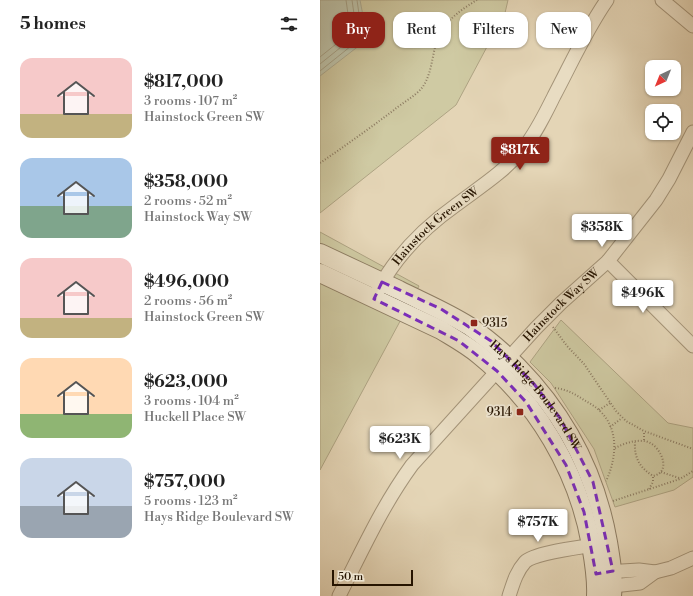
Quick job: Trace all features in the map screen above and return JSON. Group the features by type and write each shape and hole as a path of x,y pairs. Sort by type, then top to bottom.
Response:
{"street":[{"name":"Hainstock Green SW","path":"374,298 382,282 403,254 425,229 493,178 510,164 524,148 538,125 593,22 607,0"},
{"path":"662,0 693,26"},
{"name":"Hainstock Way SW","path":"339,596 379,518 399,483 423,451 546,317 608,261 656,200 669,179 693,132"},
{"name":"Hays Ridge Boulevard SW","path":"320,253 447,313 490,341 503,365"},
{"path":"608,261 693,346"},
{"name":"Hays Ridge Boulevard SW","path":"320,273 441,330 478,354 503,365 534,384 560,418 585,462 593,482 598,500 599,544 604,585"},
{"path":"509,596 518,571 526,561 536,556 599,544"},
{"path":"604,585 640,583 655,572 671,568 693,558"}],"path":[{"path":"320,163 347,145 421,89 429,71 440,33 448,22 477,0"},
{"path":"546,317 567,346 584,364 610,403 622,417 638,429 693,449"},
{"path":"552,388 562,389 573,394 599,410 605,417 610,427 615,448 613,463 604,485"},
{"path":"599,410 610,403"},
{"path":"610,427 622,417"},
{"path":"644,431 644,440"},
{"path":"615,448 623,444 644,440 651,444 663,457 661,472 658,475 653,476"},
{"path":"635,442 634,449 636,459 641,467 653,476"},
{"path":"610,502 680,479 693,471"},
{"path":"661,472 680,479"},
{"path":"650,489 653,482 653,476"}],"highlighted area":[{"path":"382,282 441,309 491,341 534,384 560,418 593,482 613,571 596,574 584,512 566,465 526,402 497,371 459,341 374,299"}],"shaded area":[{"path":"320,0 508,0 505,12 459,12 459,48 486,48 456,105 320,213"},
{"path":"320,232 419,286 320,470"},
{"path":"561,320 668,423 693,428 693,477 674,490 615,507 594,449 551,383 530,362"}],"water":[{"path":"320,0 360,0 362,12 332,12 332,48 356,48 320,76"}],"place":[{"name":"9315","path":"474,323"},
{"name":"9314","path":"520,412"}]}
